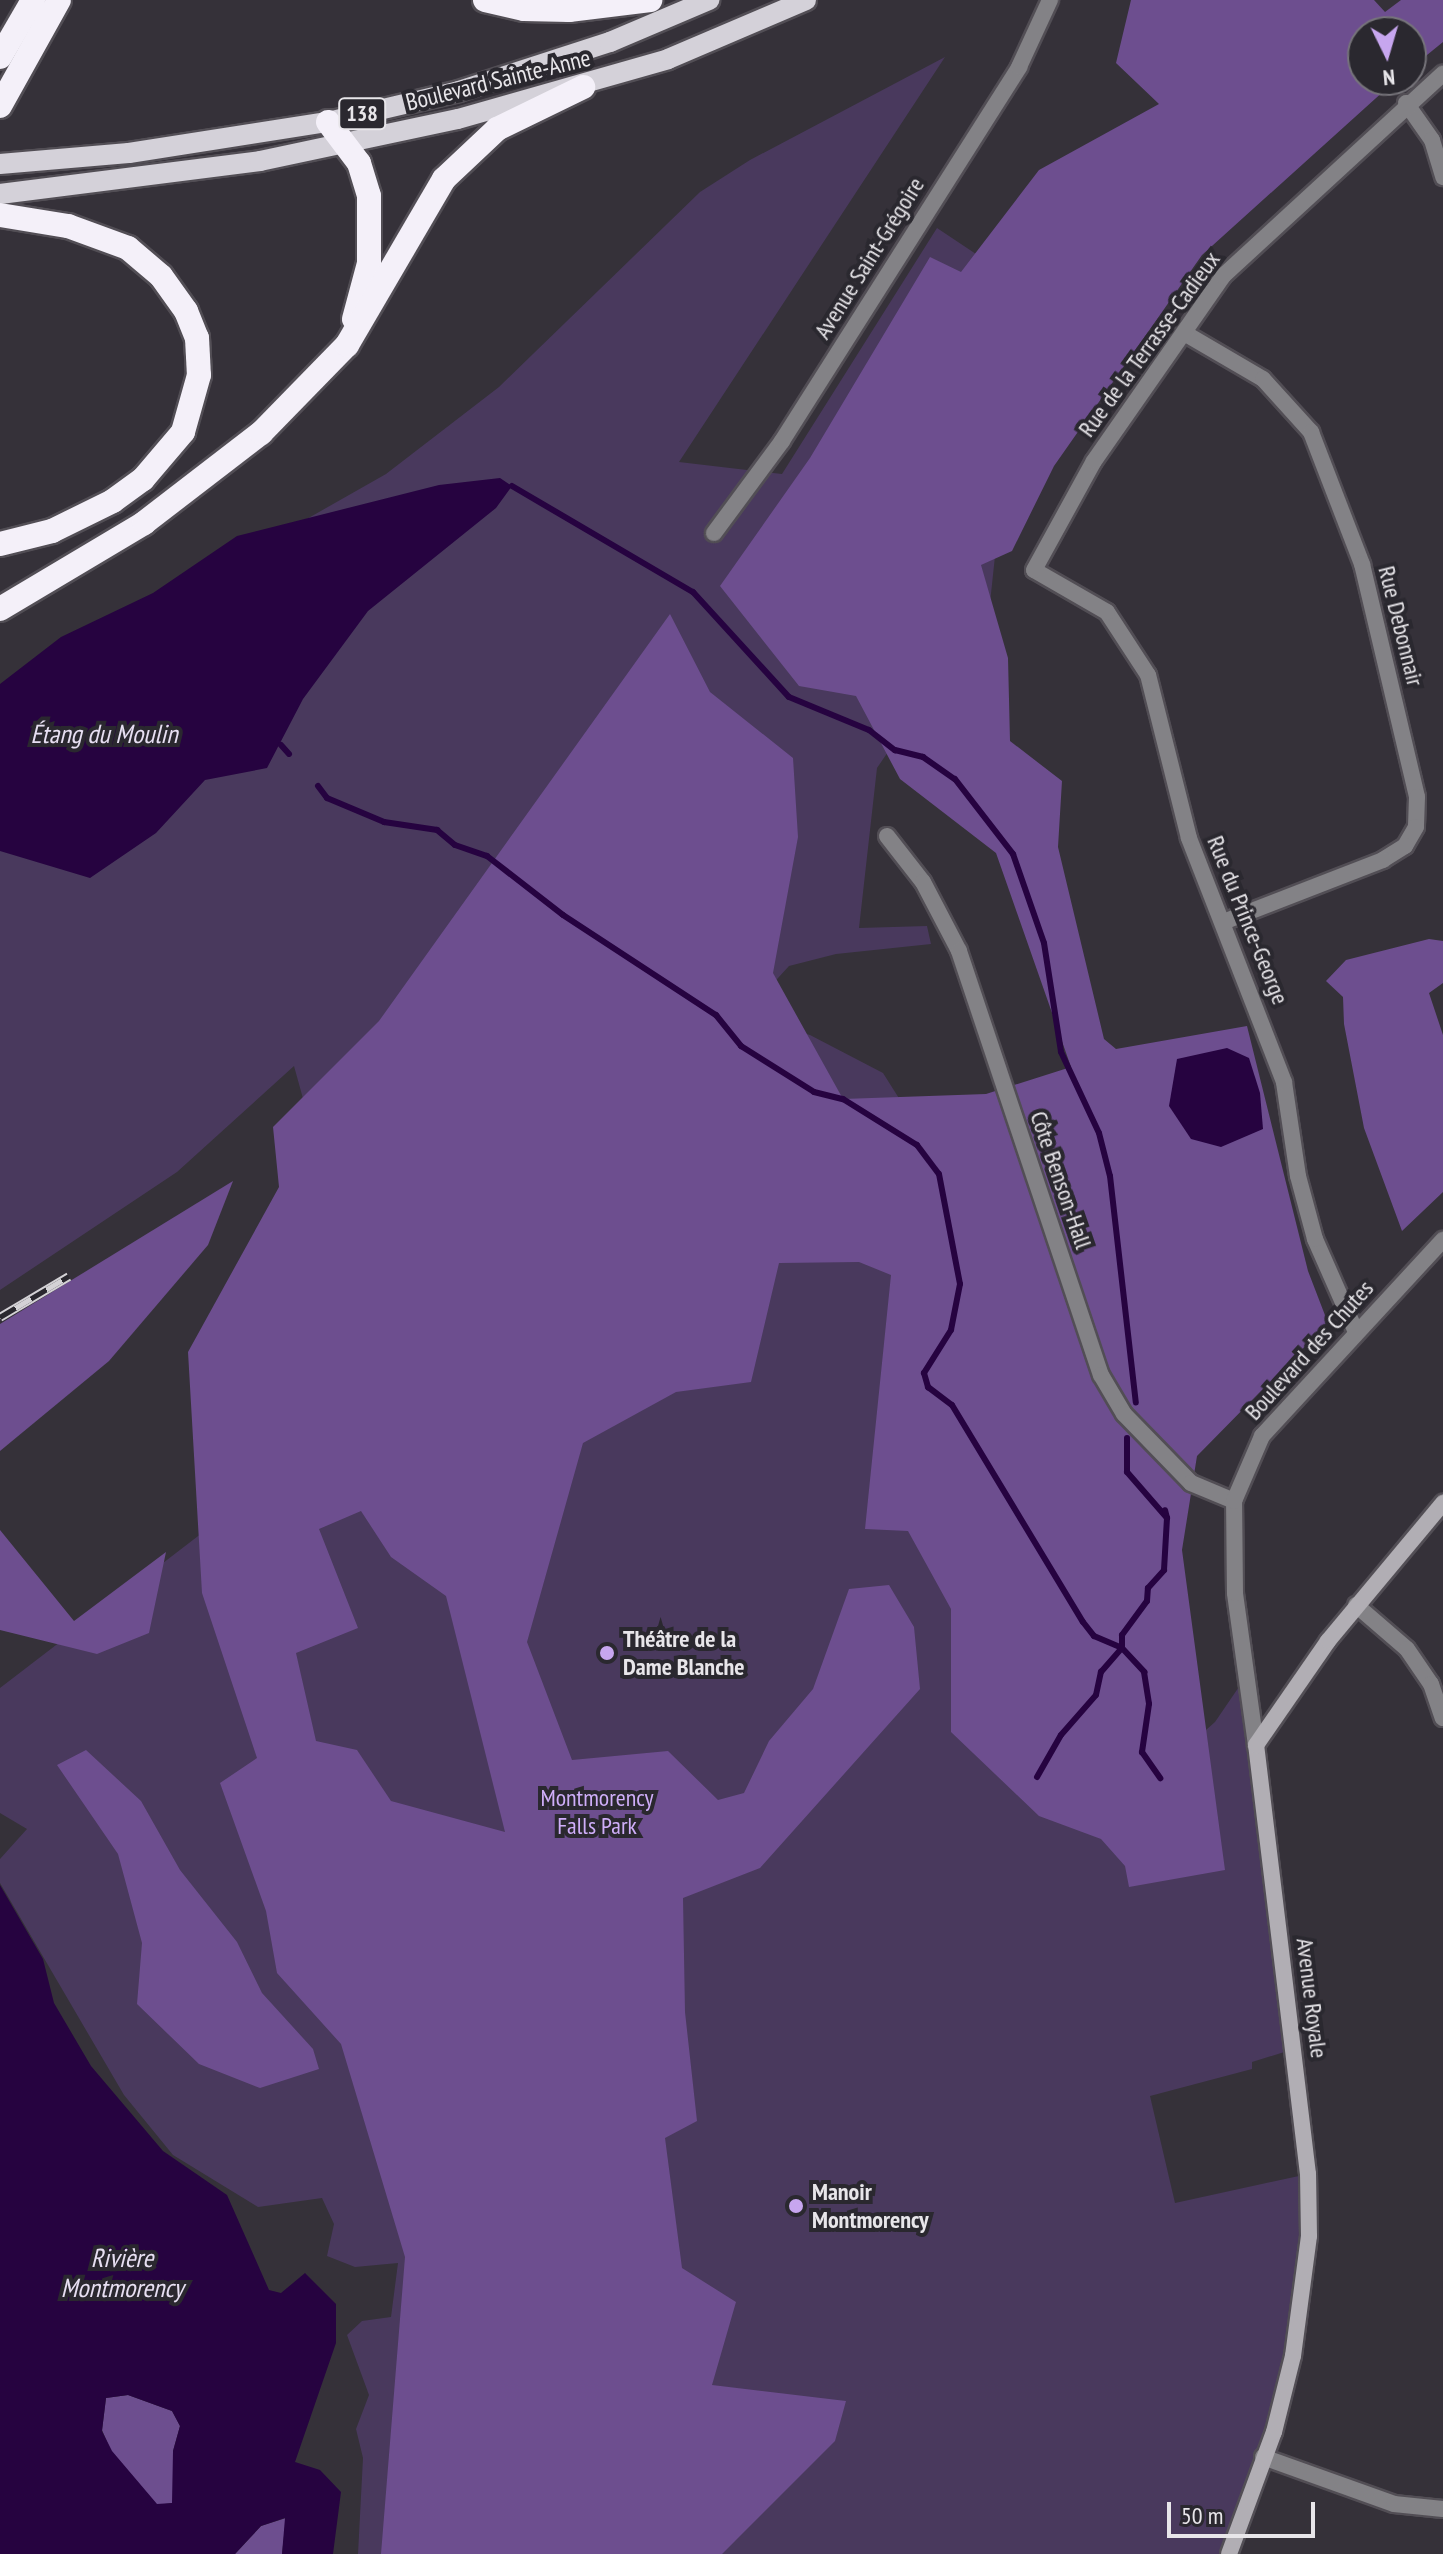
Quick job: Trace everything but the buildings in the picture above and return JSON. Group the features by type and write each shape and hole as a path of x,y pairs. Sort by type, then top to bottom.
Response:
{"highway":[{"path":"0,57 33,0"},
{"path":"0,106 59,0"},
{"path":"485,0 524,9 569,10 650,0"},
{"path":"0,609 76,567 208,478 303,394 347,345 444,179 497,129 583,87"},
{"path":"328,122 347,143 369,196 372,232 347,345"},
{"path":"0,215 68,226 128,248 161,276 186,311 197,338 199,375 183,432 143,479 113,501 52,531 0,544"}],"main road":[{"name":"Boulevard Sainte-Anne","path":"0,164 129,153 328,122 459,91 580,52 709,0"},
{"name":"Boulevard Sainte-Anne","path":"0,194 232,165 347,143 583,87 727,36 806,0"},
{"path":"1256,1745 1356,1605 1443,1503"},
{"name":"Avenue Royale","path":"1229,2554 1263,2457 1293,2356 1309,2205 1256,1745"}],"street":[{"name":"Avenue Saint-Grégoire","path":"714,533 782,441 1010,80 1050,0"},
{"name":"Rue de la Terrasse-Cadieux","path":"1034,570 1094,461 1186,334 1223,276 1406,103 1443,74"},
{"path":"1406,103 1432,140 1443,177"},
{"name":"Rue Debonnair","path":"1186,334 1263,379 1285,397 1311,432 1362,564 1417,797 1416,827 1405,846 1383,860 1223,922"},
{"name":"Rue du Prince-George","path":"1034,570 1107,612 1129,640 1148,675 1189,838 1284,1082 1298,1176 1315,1239 1356,1332"},
{"name":"Côte Benson-Hall","path":"887,836 923,882 959,951 1101,1375 1124,1414 1191,1483 1234,1501"},
{"name":"Boulevard des Chutes","path":"1256,1745 1235,1593 1234,1501 1262,1436 1443,1240"},
{"path":"1356,1605 1407,1649 1431,1684 1443,1718"},
{"path":"1263,2457 1394,2504 1443,2509"}],"green space":[{"path":"1131,0 1374,0 1385,12 1401,0 1443,0 1443,42 1427,55 1427,16 1347,16 1347,96 1378,96 1202,255 1054,466 1012,551 981,565 1008,658 1010,741 1062,781 1058,847 1104,1039 1116,1049 1247,1026 1308,1271 1328,1323 1197,1456 1182,1550 1225,1870 1129,1887 1125,1866 1101,1839 1039,1816 951,1732 951,1609 908,1531 865,1529 891,1275 859,1262 779,1263 751,1382 676,1392 583,1443 527,1642 572,1760 668,1751 718,1800 744,1793 769,1741 813,1689 849,1589 889,1585 914,1627 920,1689 760,1868 683,1898 685,2012 697,2121 665,2138 682,2268 736,2302 712,2385 846,2401 835,2441 722,2554 381,2554 405,2257 341,2044 277,1973 266,1911 220,1783 257,1758 202,1593 188,1352 279,1187 273,1127 379,1021 670,614 710,692 793,758 798,837 773,973 843,1099 986,1094 1071,1067 996,853 900,779 856,696 799,686 720,586 810,458 930,257 961,272 1039,170 1159,104 1116,63","holes":["361,1511 391,1557 446,1596 505,1832 391,1801 357,1750 316,1741 296,1653 358,1628 319,1529"]},
{"name":"Montmorency Falls Park","path":"945,57 679,462 782,474 937,228 1000,270 1014,252 1126,363 1070,425 998,528 990,603 877,768 859,928 927,926 931,944 836,954 789,966 744,1015 810,1035 883,1073 902,1103 1129,1798 1215,1722 1245,1678 1294,2049 1252,2062 1252,2069 1150,2096 1175,2203 1308,2174 1293,2356 1229,2554 358,2554 363,2458 356,2429 369,2395 347,2335 362,2321 391,2317 398,2263 355,2267 327,2256 334,2224 322,2198 258,2207 173,2155 124,2095 0,1883 0,1859 27,1829 0,1813 0,1688 219,1520 327,1144 307,1113 294,1066 177,1172 0,1290 0,693 386,474 499,387 700,192 750,160"},
{"path":"1429,939 1443,941 1443,983 1429,993 1443,1035 1443,1192 1402,1231 1364,1128 1344,1024 1343,997 1326,981 1346,960"},
{"path":"233,1181 208,1245 109,1361 0,1451 0,1324"},
{"path":"0,1530 74,1621 166,1552 149,1633 97,1654 0,1630"},
{"path":"86,1750 141,1801 180,1870 237,1942 262,1993 313,2049 319,2069 260,2088 199,2064 137,2004 142,1943 118,1854 57,1765"},
{"path":"128,2395 172,2411 180,2426 173,2451 173,2503 157,2505 111,2451 102,2430 106,2398"},
{"path":"286,2518 282,2554 235,2554 261,2526"}],"water":[{"name":"Étang du Moulin","path":"500,478 512,486 496,508 368,611 303,699 267,768 205,780 156,833 90,878 0,851 0,684 61,637 153,593 237,536 439,485"},
{"path":"1227,1048 1249,1058 1260,1093 1263,1129 1221,1147 1191,1139 1169,1106 1177,1059"},
{"name":"Rivière Montmorency","path":"0,1885 43,1959 54,2003 91,2066 163,2151 227,2195 269,2290 281,2293 305,2273 336,2304 336,2343 295,2462 320,2470 341,2492 333,2554 282,2554 285,2518 261,2526 235,2554 0,2554","holes":["128,2395 172,2411 180,2426 173,2451 172,2503 157,2504 112,2451 102,2431 106,2398"]}],"waterway":[{"path":"512,486 693,592 789,697 869,730 895,750 923,757 955,779 1013,854 1044,943 1061,1052 1099,1133 1110,1176 1136,1403"},
{"path":"281,745 289,754"},
{"path":"318,786 327,798 384,822 437,830 455,845 487,856 563,915 716,1015 741,1046 814,1092 843,1099 917,1145 939,1174 960,1284 951,1330 924,1373 928,1387 952,1405 1083,1622 1094,1636 1122,1648 1144,1672 1149,1704 1142,1752 1160,1778"},
{"path":"1127,1438 1127,1472 1167,1518 1165,1510"},
{"path":"1037,1777 1061,1735 1096,1695 1101,1672 1122,1648 1122,1635 1147,1601 1148,1588 1164,1570 1167,1518"}],"railway":[{"path":"0,1317 69,1276"}],"place":[{"name":"Théâtre de la Dame Blanche","path":"607,1653"},
{"name":"Manoir Montmorency","path":"796,2206"}]}
